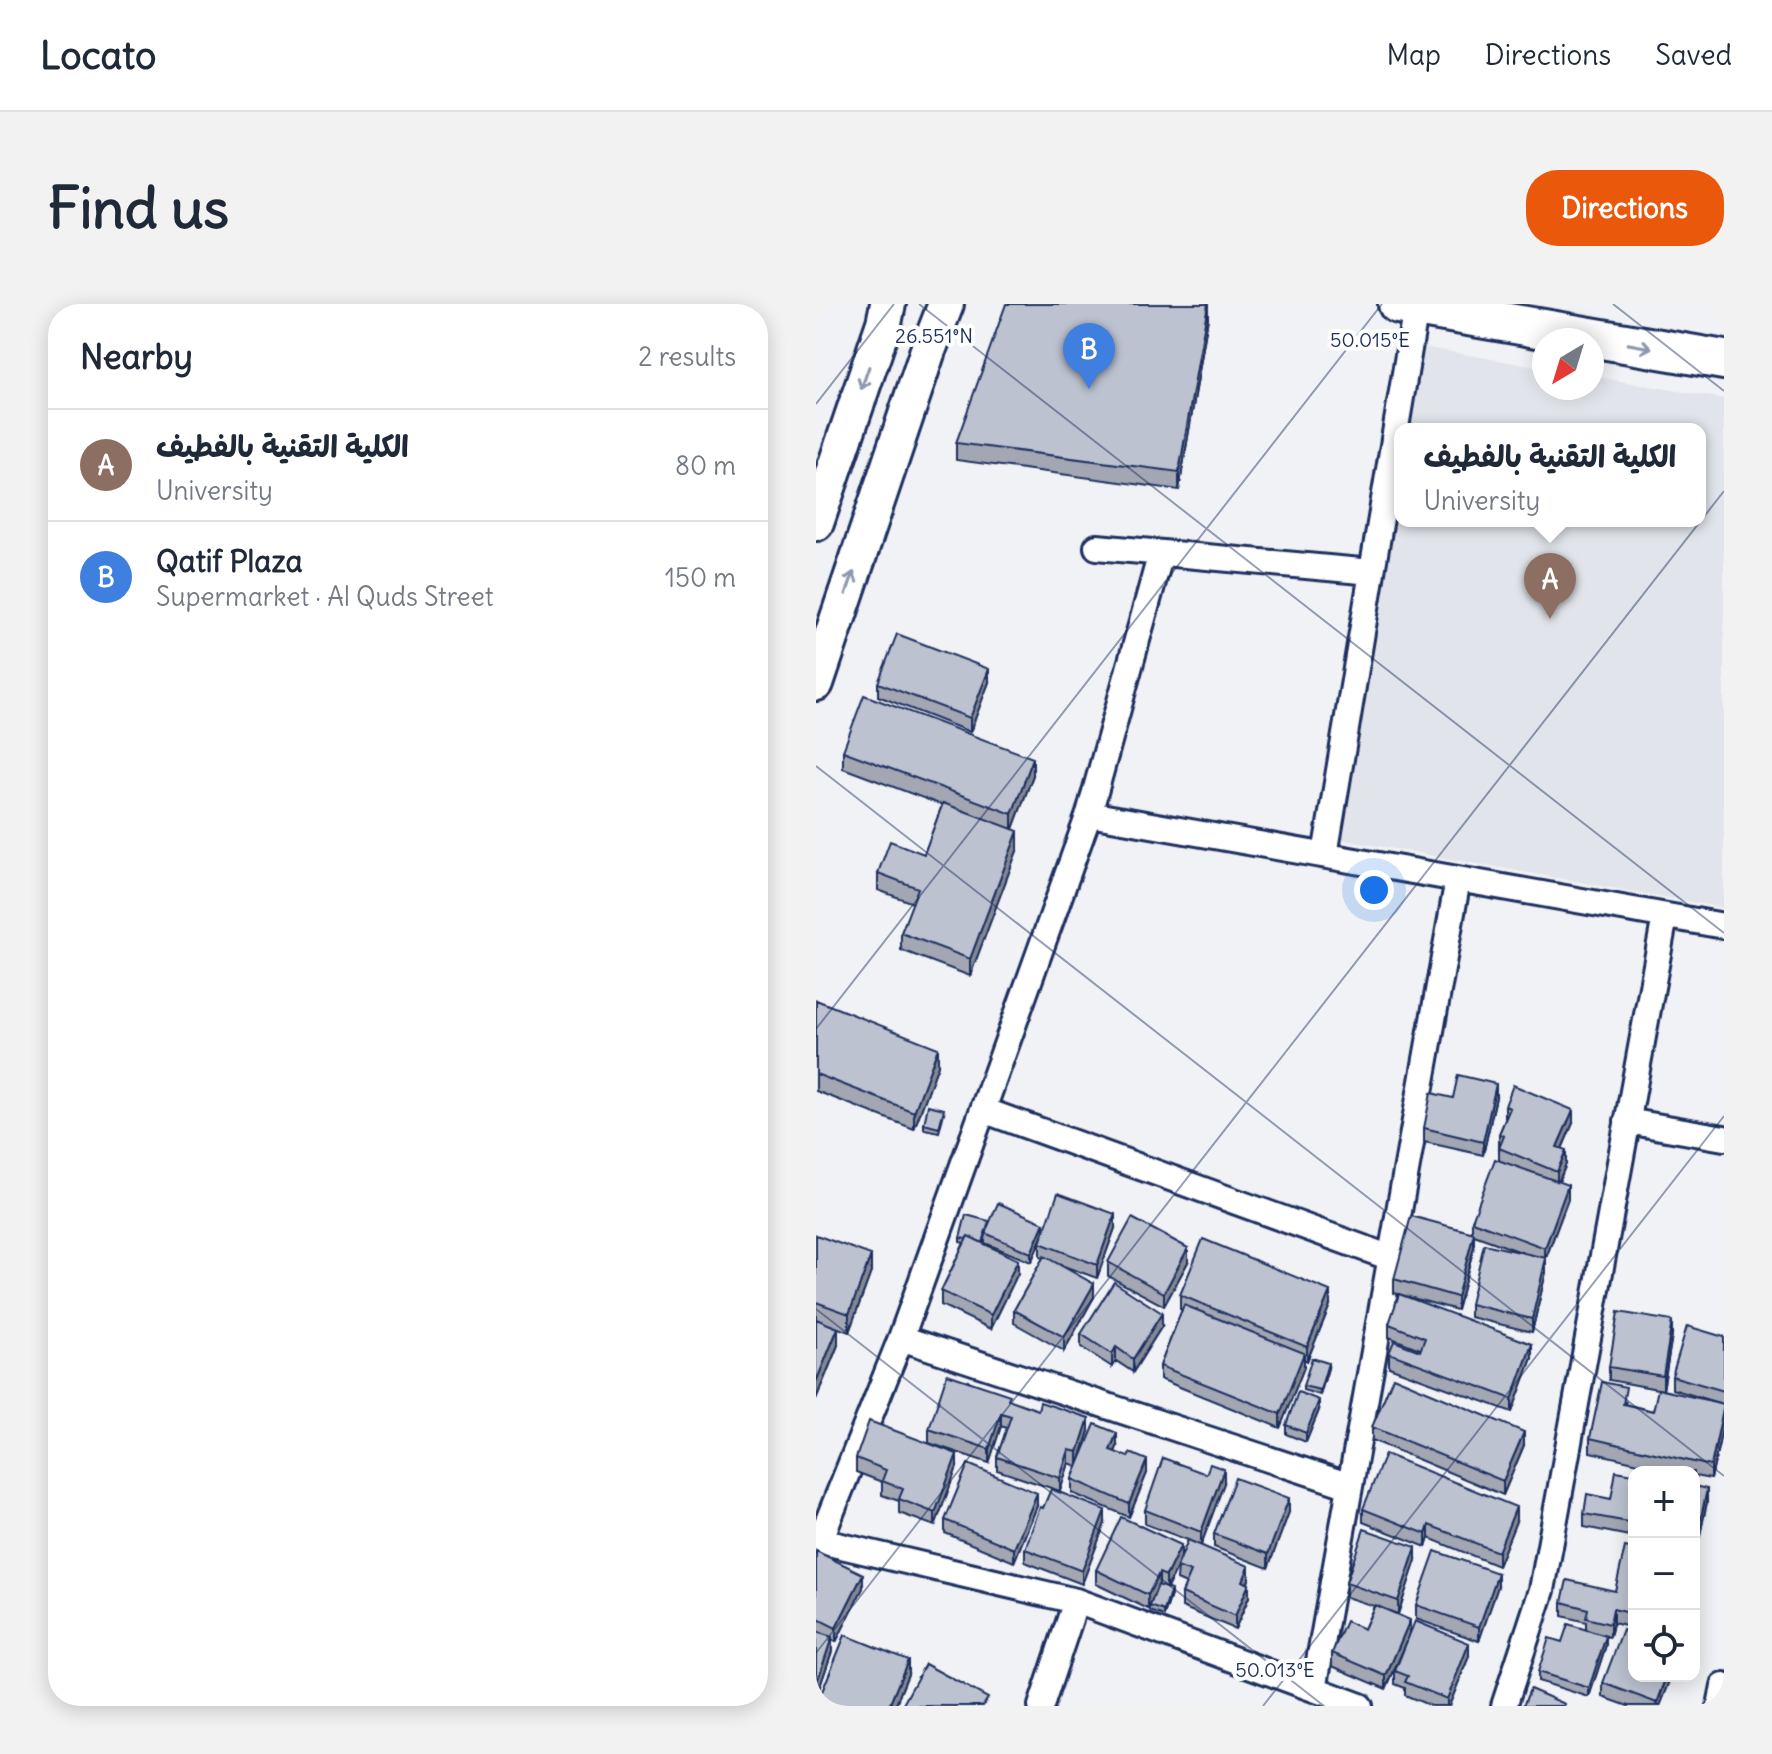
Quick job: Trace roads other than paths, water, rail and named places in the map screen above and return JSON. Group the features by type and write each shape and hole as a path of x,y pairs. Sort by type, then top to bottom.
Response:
{"main road":[{"path":"816,523 888,304"},
{"path":"816,683 946,304"},
{"path":"1407,306 1724,360"}],"street":[{"path":"1325,855 1372,572 1407,306"},
{"path":"1097,547 1372,572"},
{"path":"1161,553 1089,814 901,1338 818,1541 1076,1601 1360,1706"},
{"path":"1089,814 1724,926"},
{"path":"1314,1689 1458,879"},
{"path":"1504,1706 1542,1590 1665,916"},
{"path":"983,1110 1391,1258"},
{"path":"1627,1121 1724,1138"},
{"path":"901,1338 1350,1486"},
{"path":"1041,1706 1076,1601"},
{"path":"1720,1706 1724,1686"}],"place":[{"name":"Qatif Plaza","path":"1089,389"},
{"name":"الكلية التقنية بالفطيف","path":"1550,619"}]}
